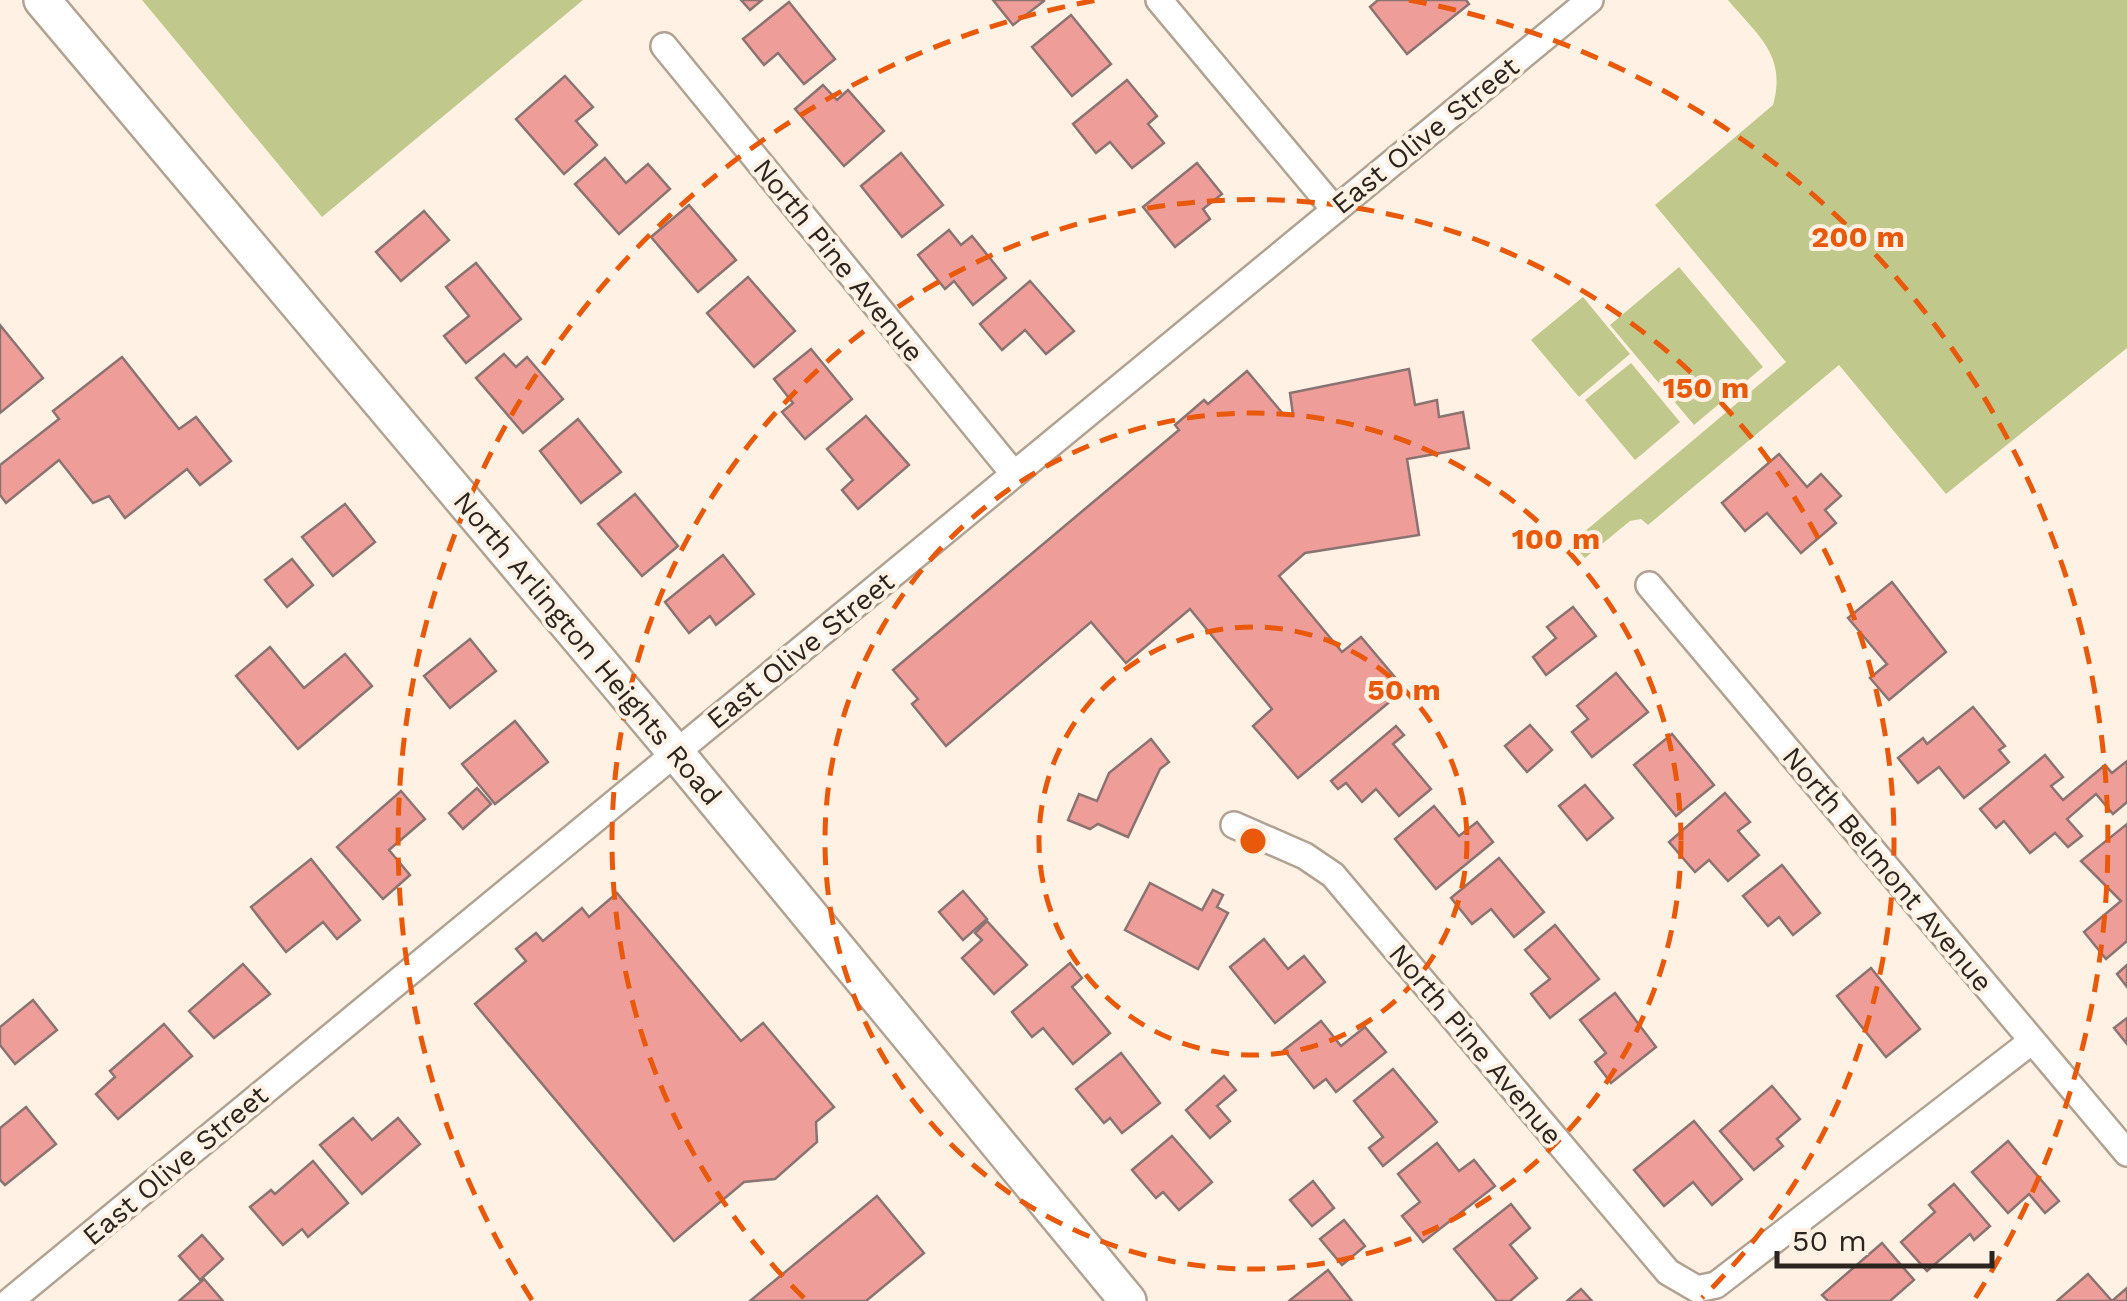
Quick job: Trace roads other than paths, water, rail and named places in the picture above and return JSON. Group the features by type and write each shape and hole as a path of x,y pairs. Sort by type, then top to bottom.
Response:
{"main road":[{"name":"North Arlington Heights Road","path":"42,0 676,752 1128,1301"}],"street":[{"path":"1159,0 1335,210"},
{"name":"East Olive Street","path":"5,1299 1590,0"},
{"name":"North Pine Avenue","path":"664,46 1014,474"},
{"name":"North Belmont Avenue","path":"1649,584 2127,1153"},
{"name":"North Pine Avenue","path":"1234,825 1305,856 1333,875 1668,1272 1697,1289 1716,1285 2032,1041"}]}
